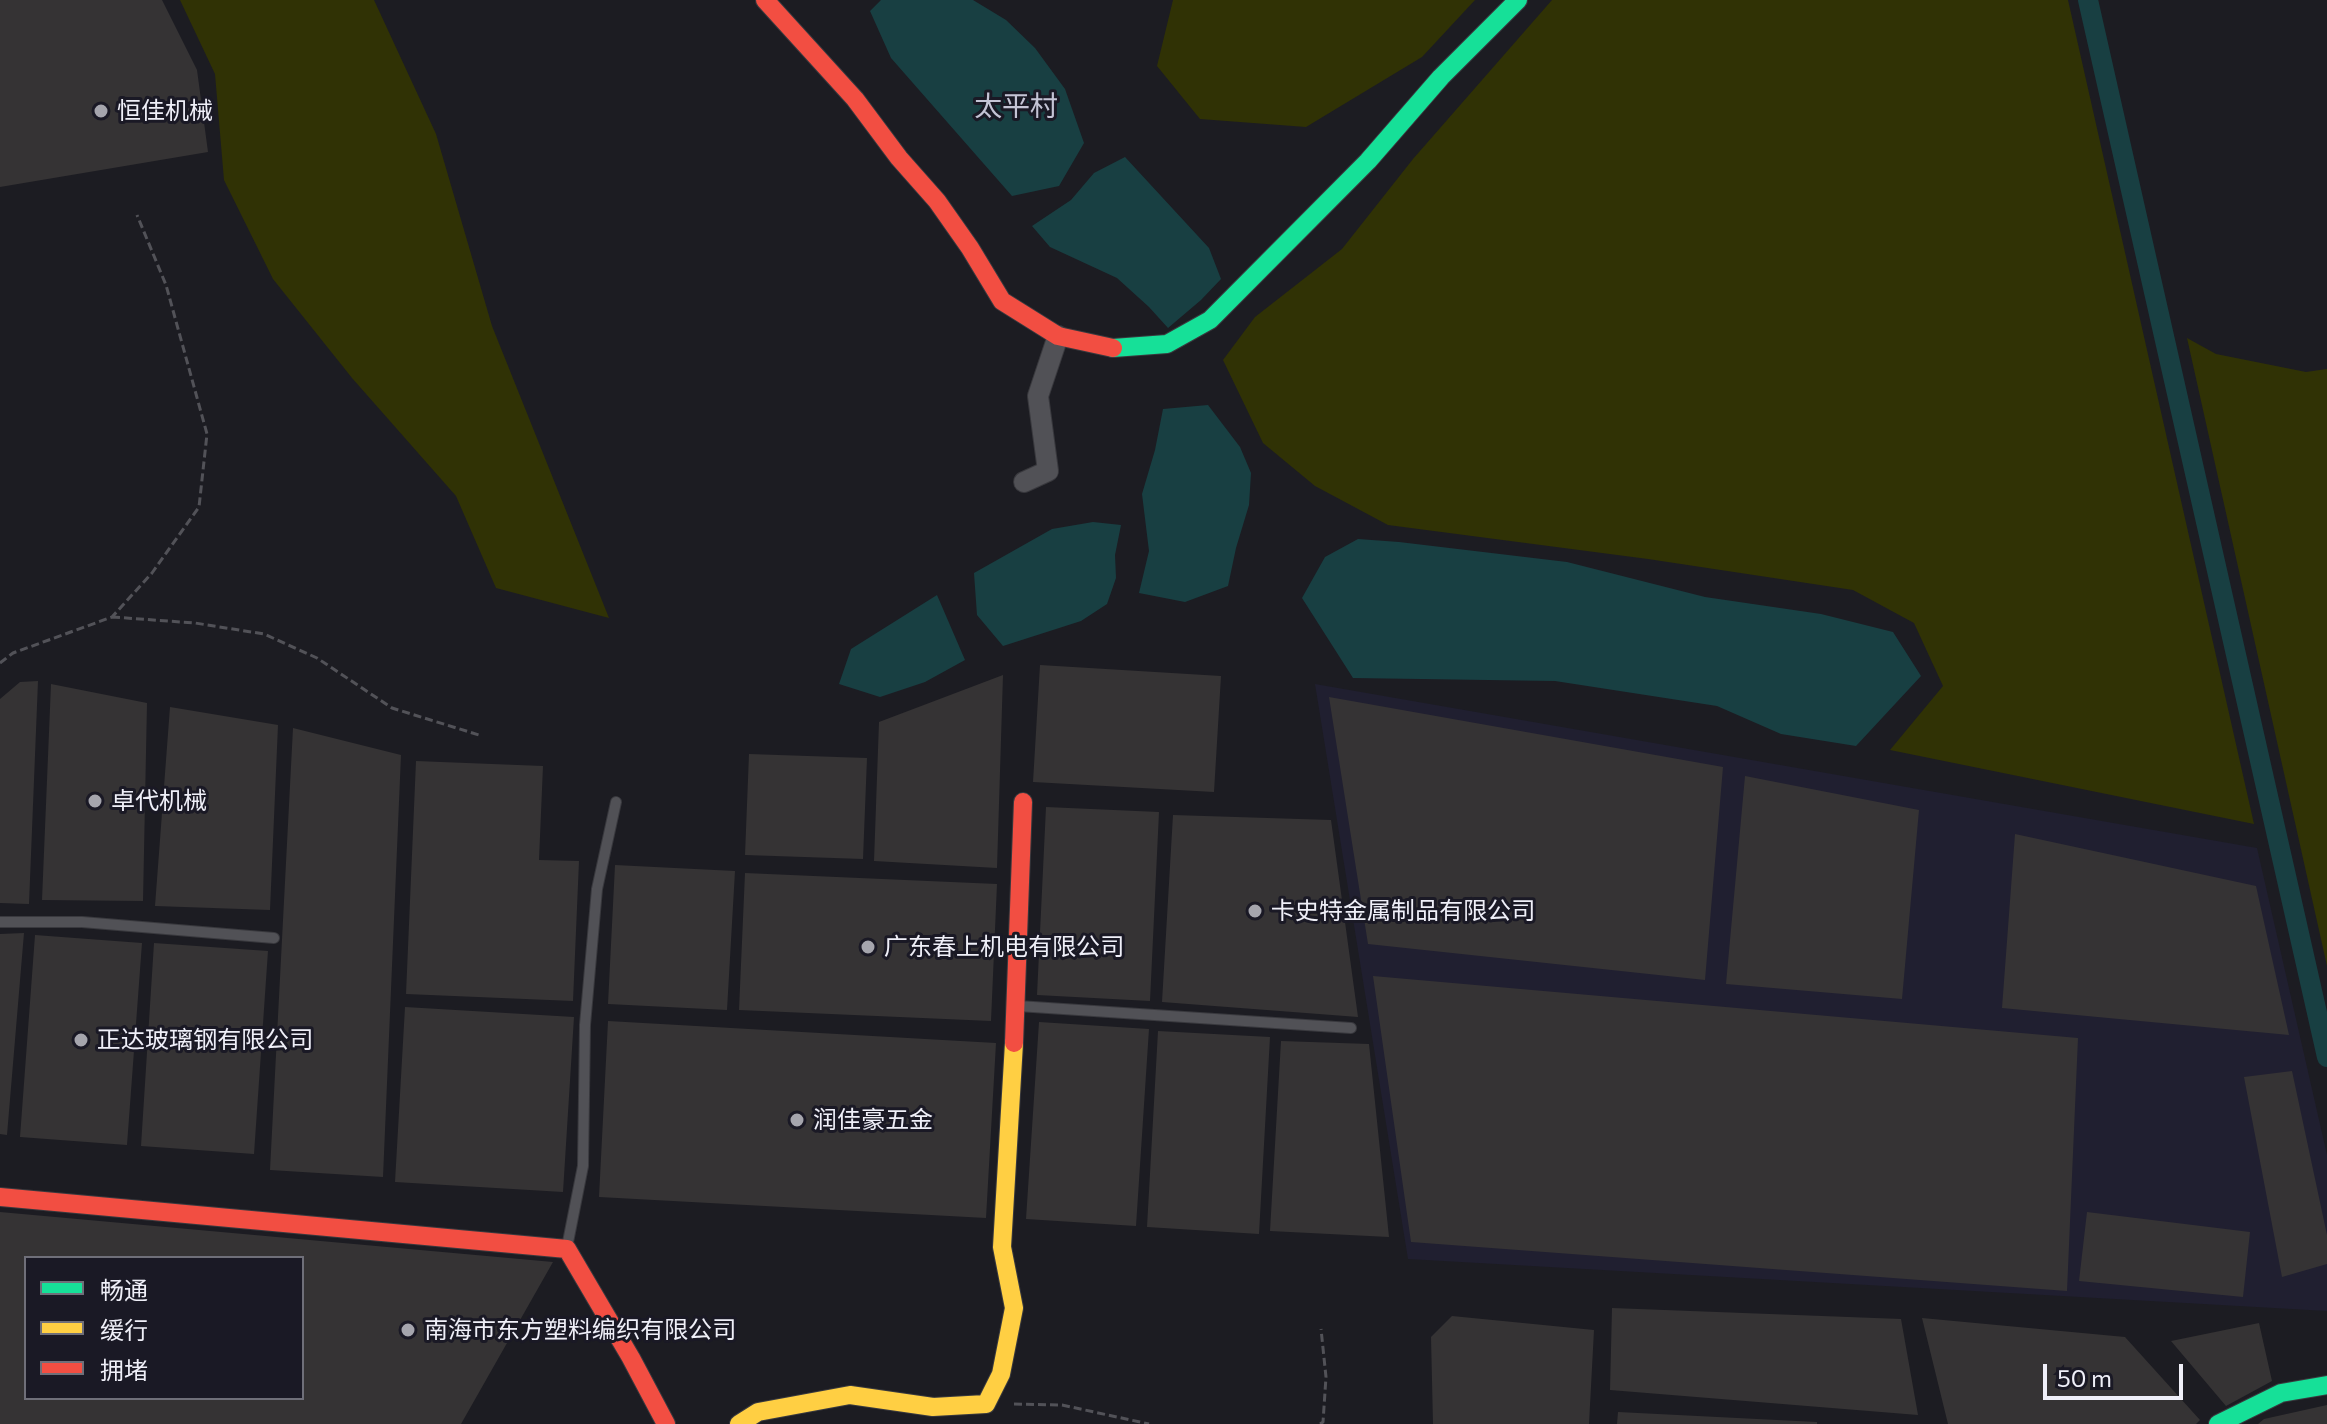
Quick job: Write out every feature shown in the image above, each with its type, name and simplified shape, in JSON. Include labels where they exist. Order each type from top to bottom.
[{"type":"street","points":[[765,0],[855,99],[899,158],[937,201],[1002,301],[1058,336],[1109,348],[1167,344],[1210,320],[1368,161],[1441,77],[1518,0]]},
{"type":"street","points":[[1024,482],[1048,471],[1038,396],[1058,336]]},
{"type":"street","points":[[739,1424],[758,1412],[850,1395],[933,1407],[986,1404],[1001,1374],[1014,1308],[1002,1247],[1016,1006],[1023,802]]},
{"type":"street","points":[[0,1197],[567,1249],[666,1424]]},
{"type":"street","points":[[2218,1424],[2281,1393],[2327,1385]]},
{"type":"lane","points":[[567,1249],[583,1166],[585,1025],[597,889],[616,802]]},
{"type":"lane","points":[[0,922],[82,922],[274,938]]},
{"type":"lane","points":[[1016,1006],[1351,1028]]},
{"type":"path","points":[[112,617],[152,573],[199,507],[207,434],[166,285],[137,215]]},
{"type":"path","points":[[0,663],[13,653],[112,617],[195,623],[264,634],[317,658],[392,708],[479,735]]},
{"type":"path","points":[[1320,1424],[1323,1422],[1326,1377],[1321,1329]]},
{"type":"path","points":[[986,1404],[1062,1405],[1149,1424]]},
{"type":"shaded area","points":[[180,0],[374,0],[436,134],[492,326],[609,618],[496,588],[456,496],[352,378],[273,279],[224,180],[215,74]]},
{"type":"shaded area","points":[[1173,0],[1475,0],[1422,57],[1306,127],[1200,119],[1157,66]]},
{"type":"shaded area","points":[[1552,0],[2068,0],[2254,824],[1890,750],[1943,686],[1914,623],[1853,590],[1388,525],[1315,486],[1263,443],[1223,360],[1255,317],[1342,249],[1413,159]]},
{"type":"shaded area","points":[[2187,338],[2216,354],[2306,372],[2327,369],[2327,966]]},
{"type":"shaded area","points":[[1315,684],[2257,848],[2327,1155],[2327,1311],[1408,1259]]},
{"type":"water","points":[[881,0],[973,0],[1006,20],[1035,48],[1065,89],[1084,143],[1059,186],[1012,196],[891,58],[870,11]]},
{"type":"water","points":[[1125,157],[1209,248],[1221,279],[1168,328],[1117,278],[1050,247],[1032,226],[1071,200],[1094,173]]},
{"type":"water","points":[[1208,405],[1240,447],[1251,473],[1249,505],[1228,586],[1185,602],[1139,593],[1149,551],[1142,494],[1163,409]]},
{"type":"water","points":[[1093,522],[1121,525],[1115,555],[1116,578],[1107,604],[1081,621],[1003,646],[977,615],[974,573],[1052,529]]},
{"type":"water","points":[[1358,539],[1567,562],[1705,597],[1821,614],[1893,632],[1921,676],[1856,746],[1781,734],[1717,706],[1555,681],[1353,678],[1302,598],[1325,557]]},
{"type":"water","points":[[937,595],[965,660],[925,682],[880,697],[839,684],[851,649]]},
{"type":"building","name":"恒佳机械","points":[[0,0],[162,0],[197,70],[208,152],[0,187]]},
{"type":"building","points":[[1040,665],[1221,676],[1214,792],[1033,782]]},
{"type":"building","points":[[1003,675],[997,868],[874,861],[879,722]]},
{"type":"building","points":[[38,681],[29,904],[0,903],[0,699],[20,682]]},
{"type":"building","name":"卓代机械","points":[[51,684],[147,703],[143,901],[42,900]]},
{"type":"building","points":[[1329,697],[1723,767],[1705,980],[1368,944]]},
{"type":"building","points":[[170,707],[278,725],[270,910],[155,906]]},
{"type":"building","points":[[293,728],[401,755],[383,1177],[270,1170]]},
{"type":"building","points":[[749,754],[867,758],[863,859],[745,855]]},
{"type":"building","points":[[416,761],[543,766],[539,860],[579,861],[573,1001],[406,994]]},
{"type":"building","points":[[1745,776],[1919,810],[1902,999],[1726,984]]},
{"type":"building","points":[[1046,807],[1159,812],[1150,1001],[1037,995]]},
{"type":"building","name":"卡史特金属制品有限公司","points":[[1173,815],[1331,820],[1358,1017],[1162,1002]]},
{"type":"building","points":[[2015,834],[2256,886],[2289,1035],[2002,1008]]},
{"type":"building","points":[[615,865],[735,871],[727,1010],[608,1004]]},
{"type":"building","name":"广东春上机电有限公司","points":[[745,873],[997,884],[991,1021],[739,1010]]},
{"type":"building","points":[[24,933],[7,1135],[0,1134],[0,934]]},
{"type":"building","name":"正达玻璃钢有限公司","points":[[35,935],[142,943],[127,1145],[20,1137]]},
{"type":"building","points":[[154,943],[268,951],[254,1154],[141,1146]]},
{"type":"building","points":[[1373,976],[2078,1038],[2067,1291],[1411,1242]]},
{"type":"building","points":[[405,1007],[574,1017],[563,1192],[395,1182]]},
{"type":"building","name":"润佳豪五金","points":[[608,1021],[996,1043],[986,1218],[599,1197]]},
{"type":"building","points":[[1039,1022],[1149,1029],[1136,1226],[1026,1219]]},
{"type":"building","points":[[1158,1031],[1270,1037],[1259,1234],[1147,1227]]},
{"type":"building","points":[[1281,1041],[1369,1044],[1389,1237],[1270,1231]]},
{"type":"building","points":[[2292,1071],[2327,1235],[2327,1264],[2282,1277],[2244,1077]]},
{"type":"building","name":"南海市东方塑料编织有限公司","points":[[0,1212],[553,1262],[461,1424],[0,1424]]},
{"type":"building","points":[[2087,1212],[2250,1232],[2243,1297],[2079,1281]]},
{"type":"building","points":[[1612,1308],[1901,1319],[1918,1415],[1610,1390]]},
{"type":"building","points":[[1452,1316],[1594,1330],[1589,1424],[1433,1424],[1431,1337]]},
{"type":"building","points":[[1922,1318],[2125,1337],[2200,1420],[2196,1424],[1948,1424]]},
{"type":"building","points":[[2259,1323],[2272,1381],[2226,1406],[2171,1341]]},
{"type":"building","points":[[2327,1405],[2327,1424],[2258,1424],[2264,1419]]},
{"type":"building","points":[[1618,1412],[1817,1422],[1817,1424],[1617,1424]]},
{"type":"waterway","points":[[2088,0],[2327,1057]]},
{"type":"traffic: fast","points":[[1113,348],[1167,344],[1210,320],[1368,161],[1441,77],[1518,0]]},
{"type":"traffic: fast","points":[[2218,1424],[2281,1393],[2327,1385]]},
{"type":"traffic: slow","points":[[739,1424],[758,1412],[850,1395],[933,1407],[986,1404],[1001,1374],[1014,1308],[1002,1247],[1014,1043]]},
{"type":"traffic: jam","points":[[765,0],[855,99],[899,158],[937,201],[1002,301],[1058,336],[1113,348]]},
{"type":"traffic: jam","points":[[1014,1043],[1023,802]]},
{"type":"traffic: jam","points":[[0,1197],[567,1249],[666,1424]]},
{"type":"place","name":"恒佳机械","points":[[101,111]]},
{"type":"place","name":"卓代机械","points":[[95,801]]},
{"type":"place","name":"卡史特金属制品有限公司","points":[[1255,911]]},
{"type":"place","name":"广东春上机电有限公司","points":[[868,947]]},
{"type":"place","name":"正达玻璃钢有限公司","points":[[81,1040]]},
{"type":"place","name":"润佳豪五金","points":[[797,1120]]},
{"type":"place","name":"南海市东方塑料编织有限公司","points":[[408,1330]]},
{"type":"district","name":"太平村","points":[[1016,107]]}]
